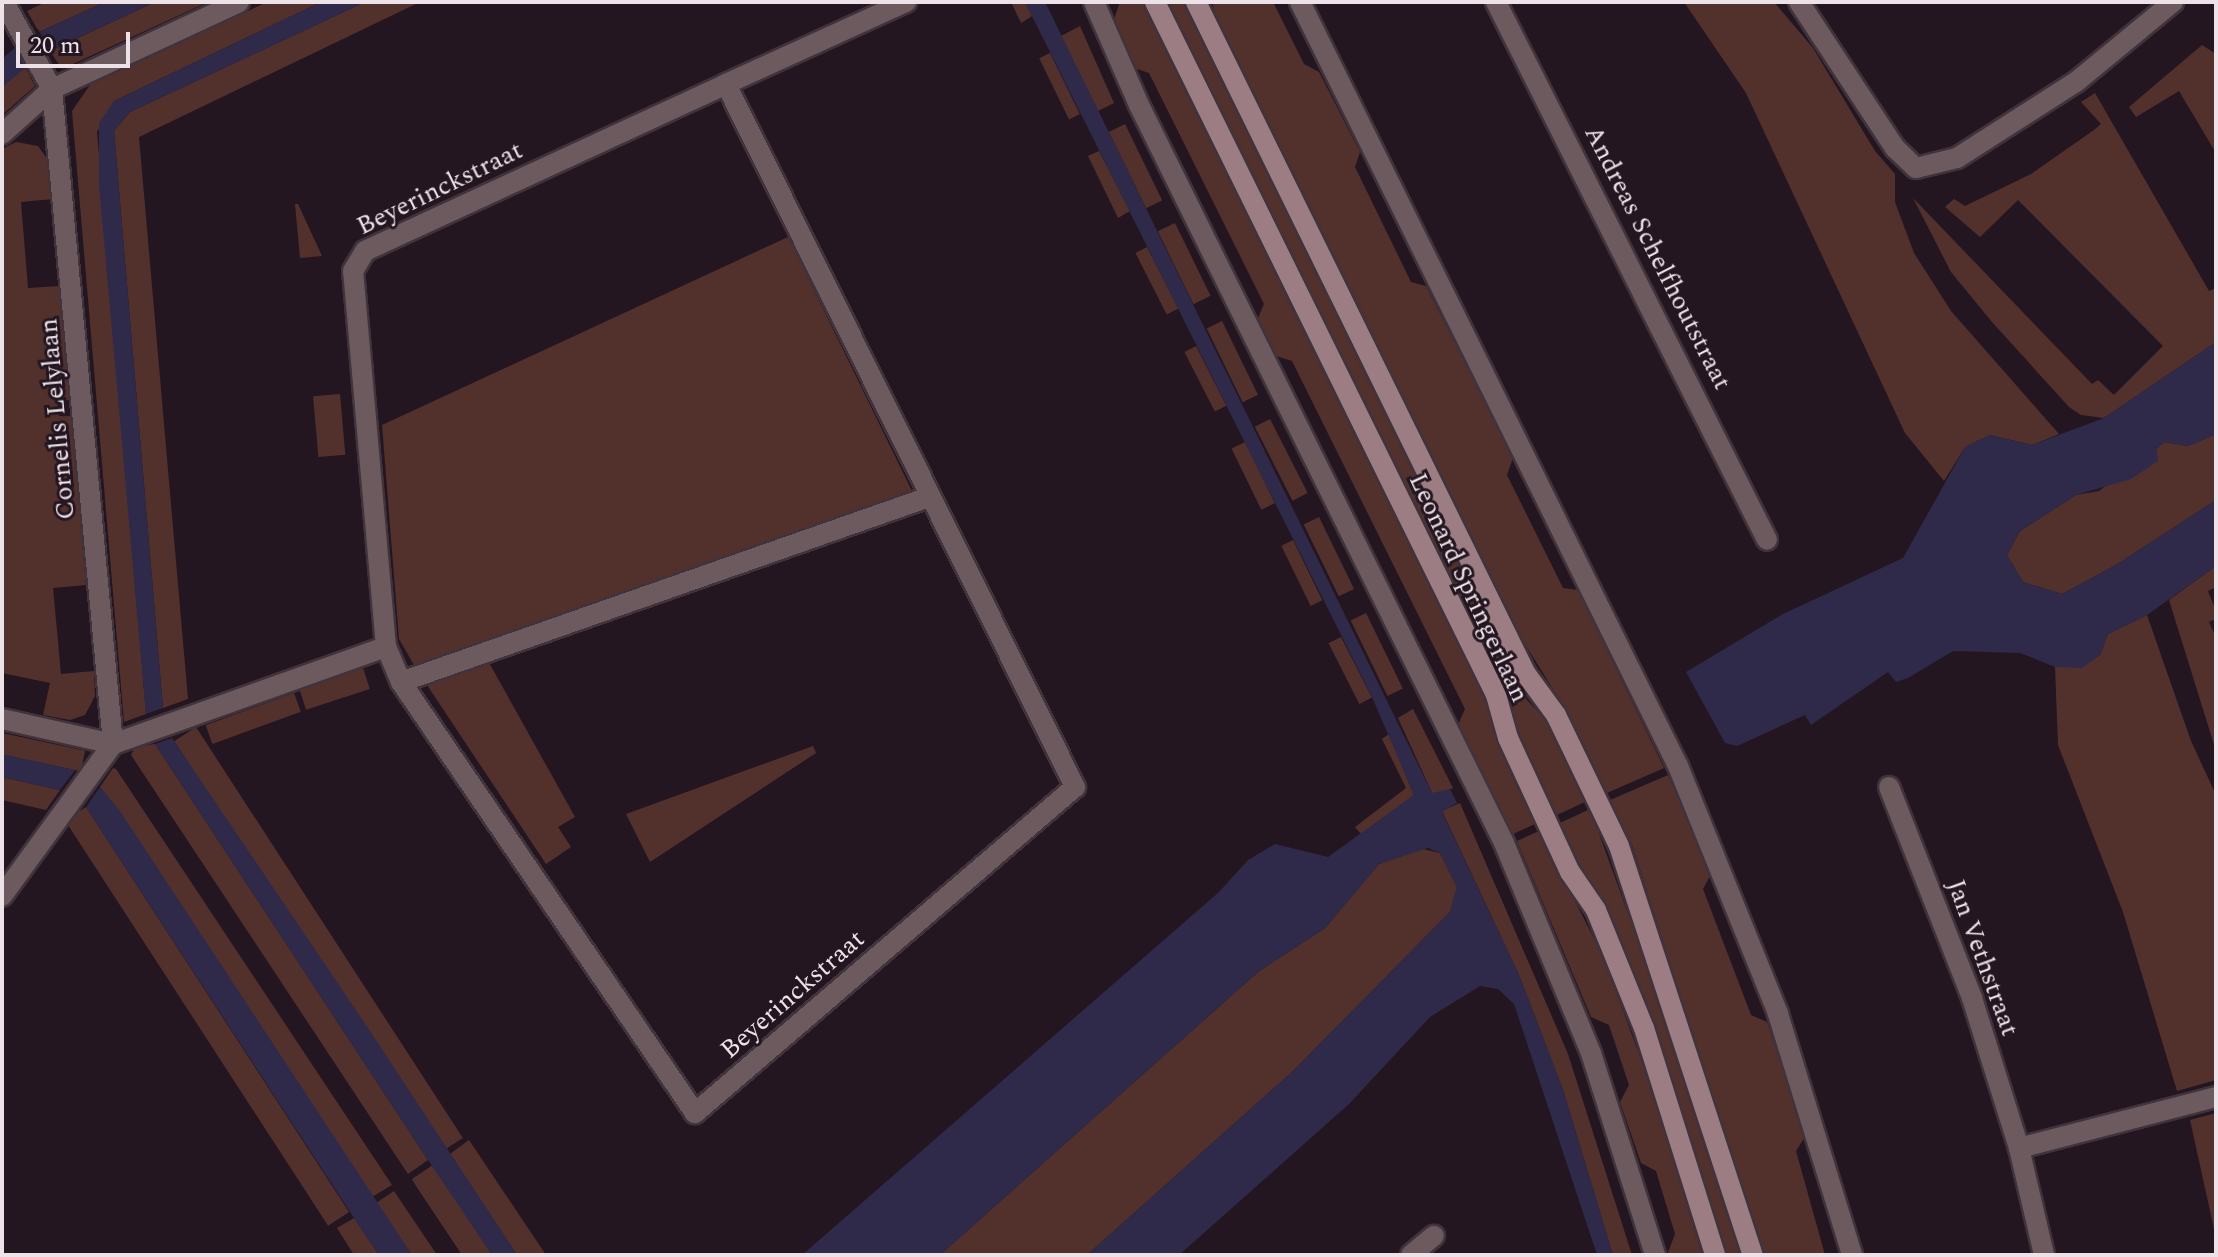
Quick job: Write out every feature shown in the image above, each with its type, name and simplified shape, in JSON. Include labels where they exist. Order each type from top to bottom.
[{"type":"street","points":[[4,2],[48,81]]},
{"type":"street","points":[[2,134],[48,81],[239,2]]},
{"type":"street","name":"Beyerinckstraat","points":[[726,84],[1075,787],[695,1113],[401,682],[386,647],[355,262],[365,251],[726,84],[906,2]]},
{"type":"street","points":[[1094,2],[1139,105],[1504,843],[1591,1053],[1655,1255]]},
{"type":"street","name":"Leonard Springerlaan","points":[[1155,2],[1496,695],[1505,733],[1570,872],[1601,921],[1644,1028],[1715,1255]]},
{"type":"street","name":"Leonard Springerlaan","points":[[1196,2],[1526,674],[1556,715],[1619,846],[1753,1255]]},
{"type":"street","points":[[1300,2],[1678,766],[1778,1014],[1852,1255]]},
{"type":"street","name":"Andreas Schelfhoutstraat","points":[[1496,2],[1767,540]]},
{"type":"street","points":[[1799,2],[1895,148],[1916,168],[1957,158],[2076,82],[2173,2]]},
{"type":"street","name":"Cornelis Lelylaan","points":[[48,81],[113,744]]},
{"type":"street","points":[[401,682],[929,497]]},
{"type":"street","points":[[2,896],[113,744],[184,716],[386,647]]},
{"type":"street","points":[[2,719],[113,744]]},
{"type":"street","name":"Jan Vethstraat","points":[[1889,787],[1972,998],[2019,1148],[2044,1255]]},
{"type":"street","points":[[2019,1148],[2216,1097]]},
{"type":"street","points":[[1411,1255],[1434,1236]]},
{"type":"shaded area","points":[[46,2],[105,2],[39,32],[27,11]]},
{"type":"shaded area","points":[[105,2],[155,2],[43,54],[2,87],[2,59],[26,38]]},
{"type":"shaded area","points":[[155,2],[208,2],[62,69],[50,51]]},
{"type":"shaded area","points":[[267,2],[321,2],[114,101],[97,132],[146,714],[124,722],[72,111],[90,85]]},
{"type":"shaded area","points":[[321,2],[365,2],[130,112],[114,131],[163,708],[146,714],[99,184],[99,123],[114,101]]},
{"type":"shaded area","points":[[365,2],[420,2],[139,137],[188,699],[163,708],[114,131],[130,112]]},
{"type":"shaded area","points":[[1011,2],[1025,2],[1032,16],[1021,23]]},
{"type":"shaded area","points":[[1025,2],[1045,2],[1432,793],[1450,789],[1457,803],[1442,812],[1519,975],[1563,1090],[1613,1255],[1597,1255],[1514,1004],[1498,989],[1480,986],[1430,1017],[1349,1104],[1179,1255],[1087,1255],[1292,1072],[1450,912],[1457,887],[1440,853],[1428,848],[1379,864],[1325,928],[1258,972],[940,1255],[802,1255],[1219,892],[1248,860],[1275,844],[1328,857],[1414,795],[1372,697]]},
{"type":"shaded area","points":[[1120,2],[1143,2],[1484,695],[1498,745],[1537,823],[1513,834],[1458,725],[1465,709],[1292,361],[1276,356],[1258,318],[1264,304],[1149,73],[1134,68],[1123,45],[1113,22]]},
{"type":"shaded area","points":[[1167,2],[1183,2],[1527,700],[1546,720],[1587,801],[1557,815],[1517,734],[1511,702]]},
{"type":"shaded area","points":[[1212,2],[1273,2],[1304,64],[1319,72],[1360,152],[1355,167],[1411,282],[1426,286],[1513,458],[1507,475],[1563,588],[1578,590],[1664,768],[1607,793],[1569,715],[1515,628],[1218,25]]},
{"type":"shaded area","points":[[1684,2],[1774,2],[1813,48],[1875,151],[1895,174],[1895,202],[1914,253],[1951,311],[2059,434],[2032,445],[1990,435],[1965,447],[1944,481],[1905,433],[1746,93]]},
{"type":"shaded area","points":[[1080,26],[1114,103],[1098,111],[1061,36]]},
{"type":"shaded area","points":[[2202,45],[2216,54],[2216,153],[2179,91],[2136,117],[2129,107]]},
{"type":"shaded area","points":[[1050,53],[1080,114],[1069,119],[1039,58]]},
{"type":"shaded area","points":[[25,67],[35,86],[2,115],[2,87]]},
{"type":"shaded area","points":[[2095,93],[2209,291],[2216,288],[2216,342],[2104,418],[2081,415],[2069,407],[1992,322],[1951,272],[1913,198],[2092,384],[2098,380],[2114,395],[2163,346],[2018,200],[1980,237],[1945,207],[1954,199],[1965,206],[2031,174],[2094,130],[2101,124],[2081,102]]},
{"type":"shaded area","points":[[1125,124],[1162,200],[1146,208],[1109,132]]},
{"type":"shaded area","points":[[16,142],[38,146],[50,163],[53,199],[21,202],[28,288],[60,286],[70,400],[57,401],[59,416],[71,416],[86,585],[53,588],[61,674],[94,671],[95,696],[85,715],[70,720],[43,715],[50,683],[2,673],[2,149]]},
{"type":"shaded area","points":[[1099,151],[1130,211],[1118,218],[1088,156]]},
{"type":"shaded area","points":[[295,204],[298,204],[322,256],[300,258]]},
{"type":"shaded area","points":[[1175,223],[1211,296],[1193,304],[1158,231]]},
{"type":"shaded area","points":[[788,237],[913,493],[414,665],[399,639],[382,425]]},
{"type":"shaded area","points":[[1147,247],[1178,308],[1167,314],[1135,253]]},
{"type":"shaded area","points":[[1222,321],[1258,395],[1243,402],[1207,328]]},
{"type":"shaded area","points":[[2216,342],[2216,434],[2188,446],[2165,442],[2157,448],[2158,461],[2131,479],[2076,495],[2020,531],[2007,555],[2023,582],[2062,594],[2116,565],[2216,500],[2216,566],[2147,615],[2108,634],[2100,655],[2082,668],[2055,667],[2020,653],[1953,651],[1896,682],[1888,672],[1811,725],[1805,715],[1737,746],[1725,743],[1686,672],[1783,614],[1903,558],[1965,447],[1990,435],[2032,445],[2104,418]]},
{"type":"shaded area","points":[[1196,346],[1226,406],[1215,412],[1184,352]]},
{"type":"shaded area","points":[[340,394],[345,455],[318,457],[313,396]]},
{"type":"shaded area","points":[[1270,419],[1308,493],[1293,501],[1255,427]]},
{"type":"shaded area","points":[[2216,434],[2216,500],[2116,565],[2062,594],[2023,582],[2007,555],[2020,531],[2076,495],[2099,491],[2165,442],[2188,446]]},
{"type":"shaded area","points":[[1245,442],[1275,503],[1261,510],[1232,449]]},
{"type":"shaded area","points":[[1319,517],[1354,589],[1339,596],[1304,524]]},
{"type":"shaded area","points":[[1293,540],[1322,600],[1311,606],[1281,546]]},
{"type":"shaded area","points":[[2216,566],[2216,587],[2208,591],[2216,611],[2216,619],[2209,622],[2216,638],[2216,751],[2169,600]]},
{"type":"shaded area","points":[[1366,613],[1403,688],[1388,696],[1351,620]]},
{"type":"shaded area","points":[[2147,615],[2191,741],[2216,795],[2216,1080],[2177,1091],[2123,912],[2058,745],[2055,667],[2082,667],[2100,655],[2108,634]]},
{"type":"shaded area","points":[[1341,637],[1372,698],[1359,704],[1329,643]]},
{"type":"shaded area","points":[[487,659],[575,817],[558,827],[571,847],[546,864],[425,682]]},
{"type":"shaded area","points":[[363,668],[370,689],[306,710],[299,689]]},
{"type":"shaded area","points":[[294,693],[301,712],[213,744],[206,725]]},
{"type":"shaded area","points":[[1413,709],[1453,788],[1434,797],[1398,718]]},
{"type":"shaded area","points":[[196,727],[463,1138],[441,1152],[174,741]]},
{"type":"shaded area","points":[[2,733],[85,751],[81,771],[2,754]]},
{"type":"shaded area","points":[[1389,734],[1414,795],[1361,834],[1355,827],[1406,788],[1382,739]]},
{"type":"shaded area","points":[[172,738],[517,1255],[492,1255],[428,1160],[155,744]]},
{"type":"shaded area","points":[[155,744],[428,1160],[408,1174],[131,755],[135,747]]},
{"type":"shaded area","points":[[813,746],[816,753],[650,862],[626,814]]},
{"type":"shaded area","points":[[2,754],[75,770],[60,790],[2,777]]},
{"type":"shaded area","points":[[113,768],[392,1185],[372,1197],[100,787]]},
{"type":"shaded area","points":[[1668,775],[1711,874],[1703,889],[1751,1015],[1767,1022],[1806,1135],[1796,1151],[1825,1255],[1764,1255],[1632,845],[1610,800]]},
{"type":"shaded area","points":[[2,777],[60,790],[46,810],[2,800]]},
{"type":"shaded area","points":[[100,787],[120,811],[412,1255],[379,1255],[354,1218],[86,807]]},
{"type":"shaded area","points":[[1460,803],[1568,1054],[1632,1255],[1613,1255],[1563,1090],[1519,975],[1442,811]]},
{"type":"shaded area","points":[[86,807],[349,1212],[328,1226],[65,821]]},
{"type":"shaded area","points":[[1590,809],[1668,1023],[1741,1255],[1726,1255],[1676,1091],[1629,961],[1603,898],[1583,872],[1560,823]]},
{"type":"shaded area","points":[[1539,831],[1603,956],[1653,1092],[1702,1255],[1667,1255],[1675,1234],[1656,1171],[1641,1163],[1620,1102],[1629,1085],[1609,1025],[1591,1017],[1517,841]]},
{"type":"shaded area","points":[[1423,849],[1440,853],[1457,887],[1450,912],[1292,1072],[1087,1255],[940,1255],[1258,972],[1325,928],[1379,864]]},
{"type":"shaded area","points":[[2216,1113],[2216,1238],[2190,1120]]},
{"type":"shaded area","points":[[469,1140],[546,1255],[517,1255],[450,1154]]},
{"type":"shaded area","points":[[433,1165],[492,1255],[462,1255],[416,1186],[412,1179]]},
{"type":"shaded area","points":[[394,1191],[437,1255],[412,1255],[376,1203]]},
{"type":"shaded area","points":[[354,1218],[379,1255],[354,1255],[337,1228]]},
{"type":"pier","points":[[38,29],[52,54],[27,68],[13,43]]}]
